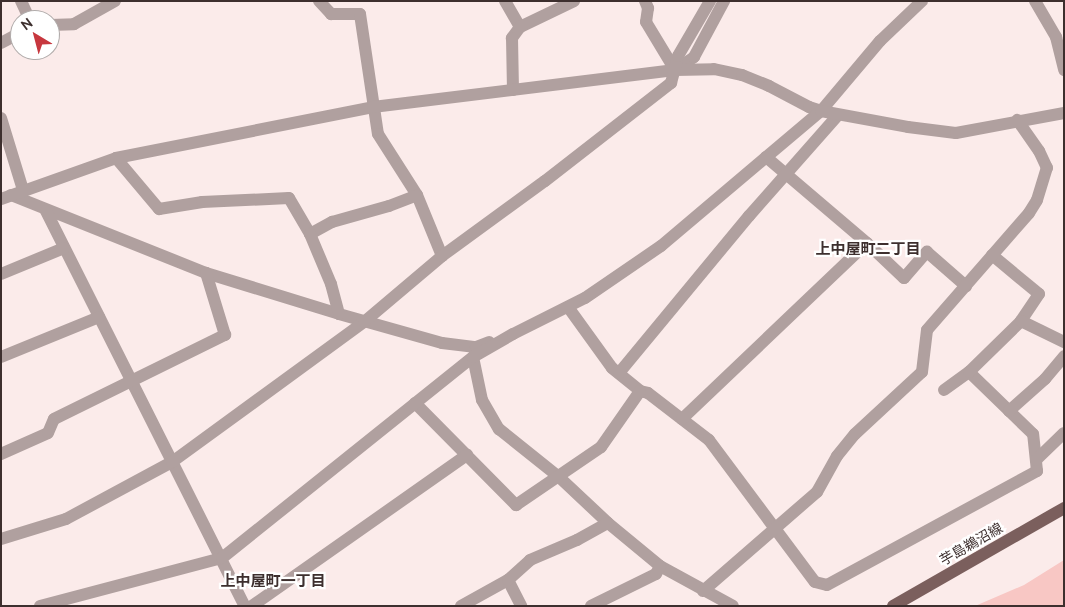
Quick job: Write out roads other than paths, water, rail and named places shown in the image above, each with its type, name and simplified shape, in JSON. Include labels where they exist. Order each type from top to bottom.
[{"type":"main road","name":"芋島鵜沼線","points":[[893,606],[1064,508]]},
{"type":"street","points":[[60,25],[74,24],[115,1]]},
{"type":"street","points":[[319,1],[331,14],[360,14],[378,134],[417,195],[442,256]]},
{"type":"street","points":[[506,1],[520,27]]},
{"type":"street","points":[[514,90],[512,38],[520,27],[574,1]]},
{"type":"street","points":[[645,1],[648,8],[646,22],[675,70]]},
{"type":"street","points":[[1,539],[66,519],[172,462],[364,322],[442,256],[545,181],[670,83],[678,56],[710,1]]},
{"type":"street","points":[[675,70],[694,57],[724,1]]},
{"type":"street","points":[[40,606],[222,558],[472,357],[568,307],[661,246],[821,111],[880,41],[922,1]]},
{"type":"street","points":[[1035,1],[1056,37],[1064,70]]},
{"type":"street","points":[[12,195],[116,158],[373,106],[675,70],[714,69],[742,75],[770,86],[809,107],[821,111],[956,133],[1017,120],[1064,113]]},
{"type":"street","points":[[619,373],[838,115]]},
{"type":"street","points":[[1,118],[12,195]]},
{"type":"street","points":[[703,592],[776,530],[817,492],[837,456],[855,434],[922,372],[928,330],[1029,213],[1037,200],[1047,168],[1039,151],[1017,120]]},
{"type":"street","points":[[766,157],[867,243],[904,278],[927,252],[966,286]]},
{"type":"street","points":[[116,158],[159,209],[202,202],[288,198],[310,234],[331,284],[339,314]]},
{"type":"street","points":[[12,195],[46,211],[206,273],[364,322],[442,343],[476,347],[513,334]]},
{"type":"street","points":[[310,234],[332,222],[389,206],[417,195]]},
{"type":"street","points":[[46,211],[245,606]]},
{"type":"street","points":[[682,419],[867,243]]},
{"type":"street","points":[[1,274],[64,248]]},
{"type":"street","points":[[944,390],[969,372],[1021,321],[1039,294],[992,255]]},
{"type":"street","points":[[1,454],[48,433],[54,419],[225,335],[206,273]]},
{"type":"street","points":[[568,307],[612,368],[640,391],[648,393],[709,440],[815,582],[826,585],[1037,471],[1033,434],[969,372]]},
{"type":"street","points":[[1,357],[99,317]]},
{"type":"street","points":[[1021,321],[1064,342]]},
{"type":"street","points":[[1009,411],[1045,379],[1064,356]]},
{"type":"street","points":[[472,357],[482,400],[499,429],[559,477],[608,523],[660,566],[703,592],[733,606]]},
{"type":"street","points":[[415,403],[516,505],[600,447],[640,391]]},
{"type":"street","points":[[1036,460],[1064,433]]},
{"type":"street","points":[[252,606],[467,455]]},
{"type":"street","points":[[461,606],[508,580],[530,560],[577,540],[608,523]]},
{"type":"street","points":[[591,606],[656,574],[660,566]]},
{"type":"street","points":[[508,580],[521,606]]},
{"type":"district","name":"上中屋町二丁目","points":[[868,249]]},
{"type":"district","name":"上中屋町一丁目","points":[[273,581]]}]
